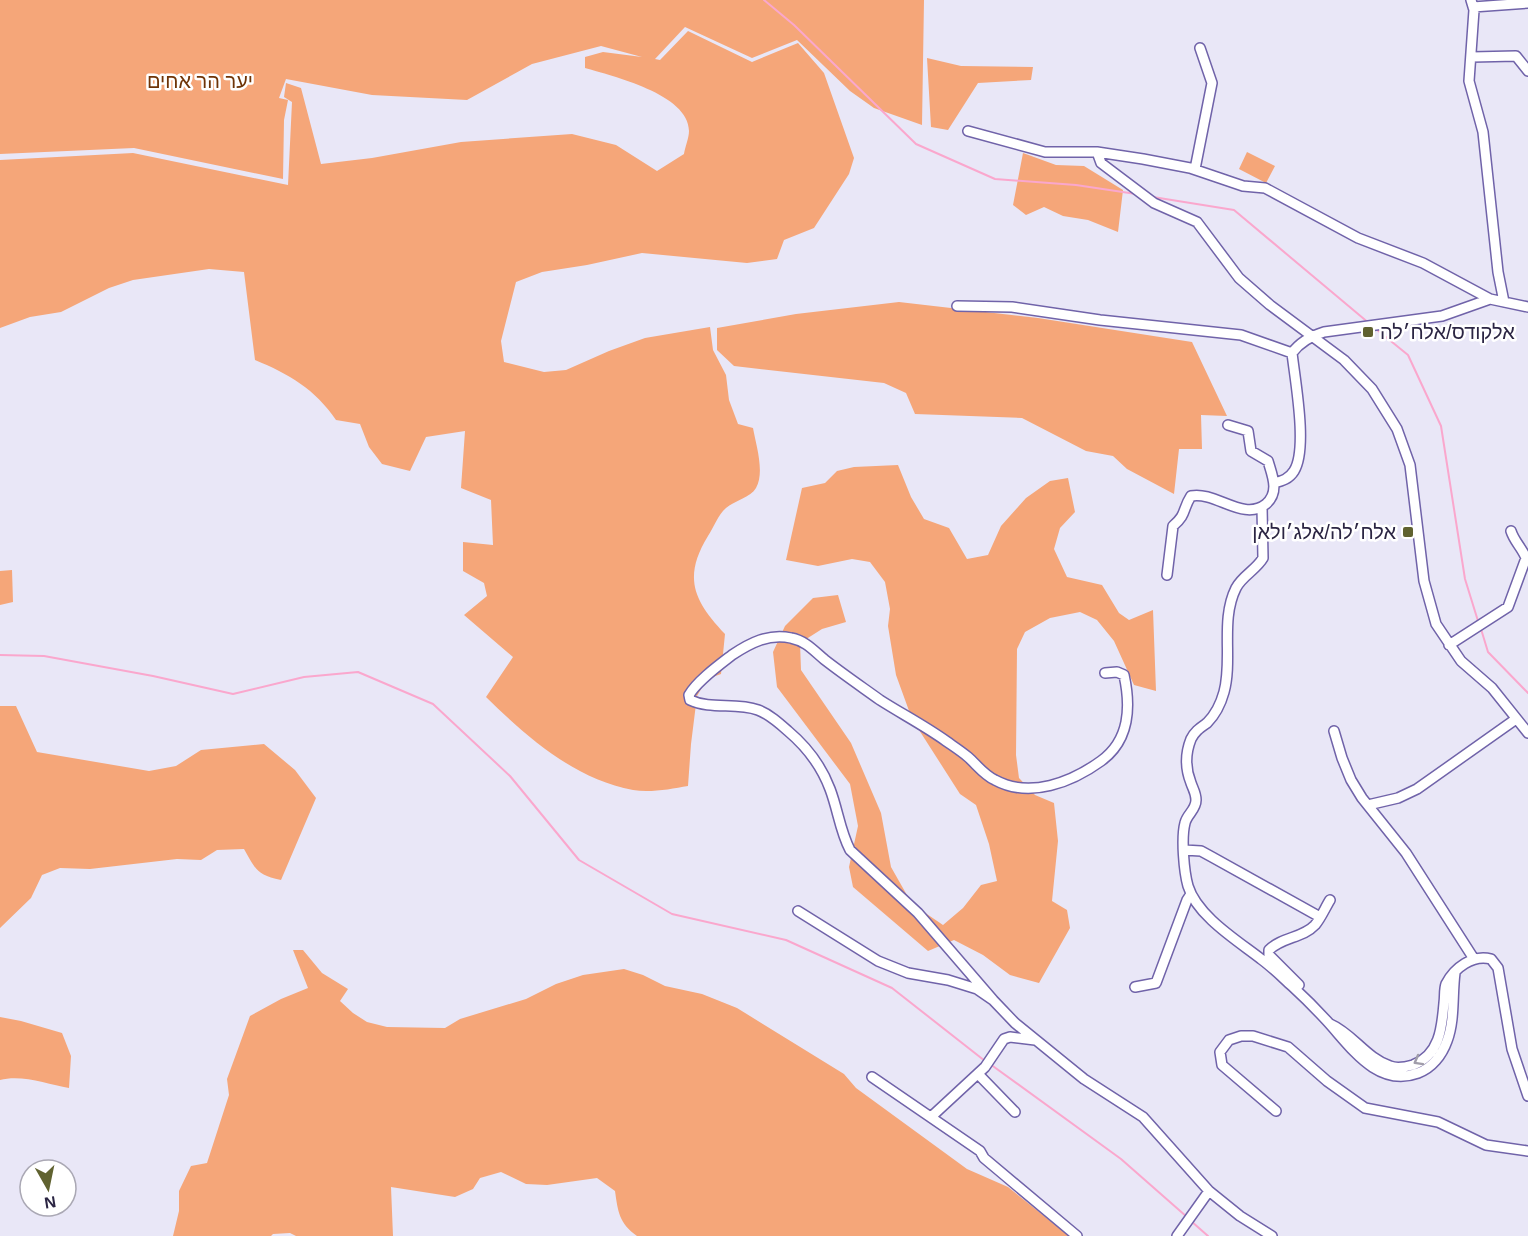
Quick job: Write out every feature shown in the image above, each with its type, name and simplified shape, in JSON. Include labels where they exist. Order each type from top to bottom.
[{"type":"street","points":[[1504,302],[1498,272],[1483,132],[1469,81],[1472,57],[1472,4],[1528,3]]},
{"type":"street","points":[[1195,169],[1212,83],[1200,48]]},
{"type":"street","points":[[1472,57],[1516,56],[1528,71]]},
{"type":"street","points":[[968,131],[1045,152],[1097,152],[1143,159],[1195,169],[1243,186],[1265,188],[1358,238],[1423,263],[1490,299],[1528,308]]},
{"type":"street","points":[[1097,152],[1101,163],[1154,203],[1197,222],[1239,278],[1270,305],[1344,360],[1372,389],[1397,429],[1410,465],[1424,581],[1437,624],[1461,661],[1492,687],[1528,733]]},
{"type":"street","points":[[1274,483],[1285,480],[1294,470],[1299,452],[1300,430],[1292,353],[1298,346],[1312,336],[1324,332],[1442,316],[1490,299]]},
{"type":"street","points":[[957,306],[1012,307],[1100,320],[1241,335],[1292,353]]},
{"type":"street","points":[[1167,574],[1173,526],[1183,517],[1185,506],[1191,496],[1196,495],[1220,501],[1246,510],[1257,510],[1274,494],[1274,483],[1268,460],[1251,451],[1248,431],[1228,425]]},
{"type":"street","points":[[1262,507],[1263,558],[1236,588],[1232,601],[1227,628],[1224,691],[1213,715],[1197,729],[1188,749],[1186,768],[1197,802],[1185,821],[1186,875],[1191,894],[1221,928],[1262,959],[1329,1023],[1342,1029],[1370,1055],[1391,1067],[1409,1066],[1420,1062],[1436,1045],[1442,1029],[1446,985],[1455,973],[1474,959],[1485,957],[1491,959],[1498,968],[1512,1049],[1528,1096]]},
{"type":"street","points":[[1449,645],[1508,607],[1526,558],[1511,531]]},
{"type":"street","points":[[1105,673],[1117,672],[1124,675],[1128,691],[1128,719],[1115,749],[1103,760],[1078,776],[1064,782],[1035,787],[1008,786],[994,780],[967,756],[880,699],[811,647],[790,638],[768,637],[750,645],[718,666],[689,695],[690,700],[699,704],[748,707],[760,711],[774,719],[806,746],[831,790],[844,839],[850,850],[918,913],[1015,1023],[1084,1079],[1143,1117],[1209,1191],[1240,1216],[1272,1236]]},
{"type":"street","points":[[1368,805],[1398,798],[1417,789],[1516,719]]},
{"type":"street","points":[[1334,731],[1351,780],[1406,853],[1474,959]]},
{"type":"street","points":[[1184,850],[1193,849],[1212,856],[1320,917]]},
{"type":"street","points":[[1135,987],[1156,983],[1191,894]]},
{"type":"street","points":[[1306,1001],[1298,984],[1269,955],[1269,950],[1280,942],[1315,926],[1330,900]]},
{"type":"street","points":[[798,910],[878,961],[908,973],[977,988],[993,1000]]},
{"type":"street","points":[[1276,1111],[1222,1065],[1220,1052],[1229,1040],[1241,1036],[1253,1036],[1288,1047],[1327,1081],[1365,1108],[1438,1122],[1486,1145],[1528,1150]]},
{"type":"street","points":[[931,1117],[985,1067],[1004,1040],[1010,1037],[1036,1040]]},
{"type":"street","points":[[978,1074],[1015,1112]]},
{"type":"street","points":[[872,1077],[980,1151],[984,1158],[1077,1236]]},
{"type":"street","points":[[1177,1236],[1209,1191]]},
{"type":"green space","name":"יער הר אחים","points":[[0,0],[924,0],[922,125],[874,108],[850,91],[797,40],[752,58],[685,27],[655,59],[660,60],[688,31],[752,62],[798,43],[824,73],[854,158],[849,174],[814,228],[784,240],[777,259],[747,263],[642,253],[542,272],[516,282],[501,341],[504,362],[544,372],[566,370],[645,338],[710,327],[713,350],[726,375],[729,400],[738,424],[753,428],[760,466],[759,482],[750,494],[723,511],[700,551],[696,564],[695,588],[699,599],[725,634],[721,674],[707,679],[697,696],[688,786],[640,791],[591,776],[571,766],[535,741],[486,697],[513,657],[464,615],[487,596],[484,583],[463,571],[463,542],[493,545],[491,500],[461,488],[465,431],[426,437],[410,471],[382,464],[369,447],[360,424],[336,420],[310,391],[279,371],[255,360],[244,272],[209,269],[133,280],[109,288],[61,312],[30,317],[0,328],[0,160],[133,153],[288,185],[292,102],[284,97],[286,83],[301,88],[321,164],[372,158],[461,142],[572,134],[616,145],[657,171],[684,154],[689,131],[686,118],[677,107],[647,89],[585,68],[585,57],[603,52],[642,57],[601,46],[532,64],[467,100],[372,95],[286,79],[279,98],[288,100],[284,120],[283,179],[134,148],[0,154]]},
{"type":"green space","points":[[927,58],[961,66],[1033,67],[1031,80],[978,83],[948,130],[931,127]]},
{"type":"green space","points":[[1247,152],[1275,166],[1266,183],[1239,169]]},
{"type":"green space","points":[[1023,153],[1056,165],[1084,166],[1123,190],[1118,232],[1088,220],[1063,216],[1044,207],[1026,215],[1013,205]]},
{"type":"green space","points":[[899,302],[1038,318],[1192,342],[1227,416],[1201,415],[1202,449],[1179,449],[1174,494],[1127,469],[1113,456],[1086,451],[1022,418],[915,414],[906,393],[884,383],[734,366],[717,350],[717,328],[796,314]]},
{"type":"green space","points":[[898,465],[911,497],[924,519],[949,528],[967,559],[988,555],[1001,526],[1026,498],[1050,481],[1068,478],[1075,512],[1060,528],[1054,549],[1067,577],[1102,585],[1119,613],[1129,620],[1153,610],[1156,691],[1134,685],[1114,641],[1097,620],[1080,612],[1050,618],[1025,632],[1017,649],[1016,755],[1019,778],[1035,795],[1054,803],[1058,841],[1052,901],[1067,910],[1070,928],[1039,983],[1010,975],[983,955],[954,940],[928,951],[853,887],[849,867],[858,826],[850,784],[777,687],[773,652],[785,626],[813,598],[838,595],[846,622],[822,629],[800,643],[801,670],[851,743],[881,813],[891,867],[912,904],[943,925],[963,908],[981,885],[997,881],[989,844],[976,805],[960,794],[912,719],[896,675],[888,626],[890,609],[885,582],[870,562],[852,559],[818,566],[786,560],[802,488],[825,483],[837,471],[854,467]]},
{"type":"green space","points":[[12,570],[13,602],[0,605],[0,571]]},
{"type":"green space","points":[[0,706],[16,706],[37,752],[149,771],[176,766],[201,750],[264,744],[295,770],[316,798],[281,880],[262,874],[251,862],[244,849],[217,850],[201,860],[177,859],[90,869],[60,868],[42,875],[31,898],[0,928]]},
{"type":"green space","points":[[293,950],[303,950],[322,973],[348,989],[340,1001],[353,1013],[367,1022],[387,1027],[445,1028],[460,1019],[526,999],[556,984],[583,975],[624,969],[665,986],[702,994],[737,1008],[844,1074],[856,1088],[967,1169],[1008,1187],[1069,1236],[637,1236],[626,1226],[620,1216],[615,1191],[597,1178],[547,1185],[526,1184],[501,1172],[480,1178],[473,1189],[455,1197],[391,1187],[393,1236],[296,1236],[290,1233],[271,1236],[173,1236],[179,1211],[179,1191],[191,1166],[207,1163],[229,1095],[227,1079],[250,1016],[281,999],[308,988]]},
{"type":"green space","points":[[0,1017],[62,1033],[71,1056],[69,1088],[26,1079],[0,1080]]},
{"type":"waterway","points":[[764,0],[794,25],[916,144],[995,179],[1076,185],[1136,194]]},
{"type":"waterway","points":[[1153,197],[1234,210],[1370,324]]},
{"type":"waterway","points":[[1376,329],[1408,355],[1441,426],[1465,579],[1478,621]]},
{"type":"waterway","points":[[1481,629],[1488,652],[1528,693]]},
{"type":"waterway","points":[[0,655],[44,656],[153,676],[233,694],[304,677],[358,672],[433,704],[510,776],[579,860],[672,914],[786,940],[892,988],[985,1061]]},
{"type":"waterway","points":[[990,1064],[1121,1159],[1187,1217]]},
{"type":"waterway","points":[[1191,1221],[1208,1236]]},
{"type":"place","name":"אלקודס/אלח׳לה","points":[[1368,332]]},
{"type":"place","name":"אלח׳לה/אלג׳ולאן","points":[[1408,532]]}]
